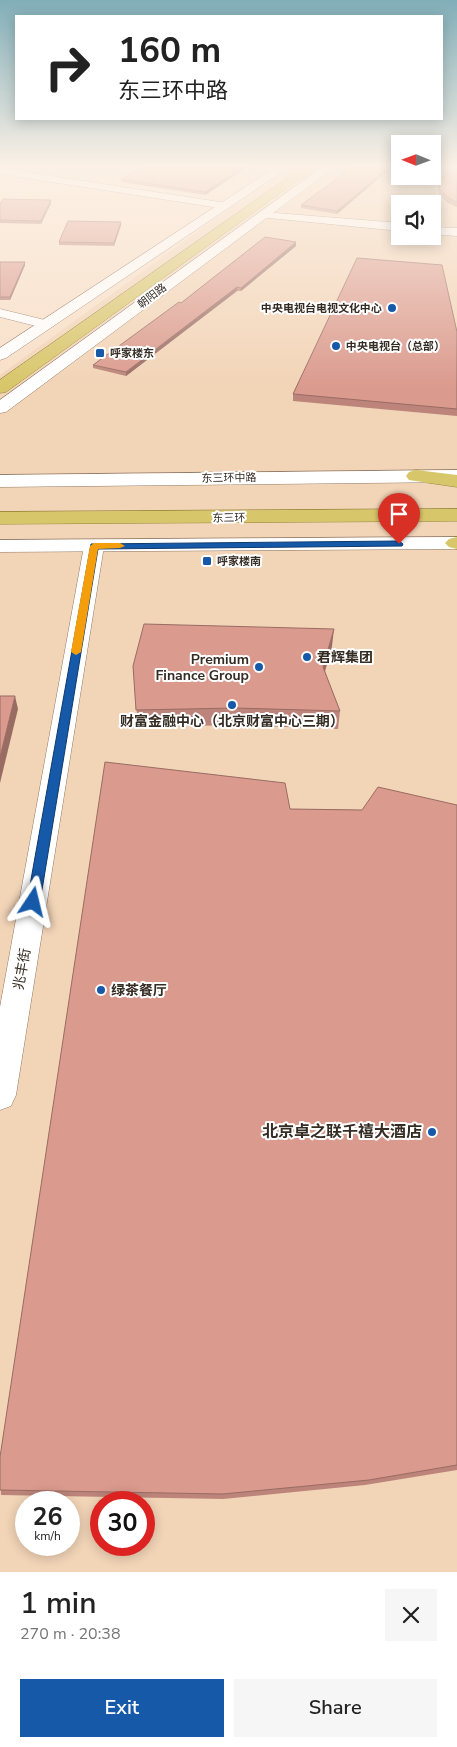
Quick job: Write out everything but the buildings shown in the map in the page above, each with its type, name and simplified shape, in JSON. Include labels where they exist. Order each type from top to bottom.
[{"type":"highway","name":"朝阳路","points":[[0,373],[193,240]]},
{"type":"highway","name":"朝阳路","points":[[0,388],[207,240]]},
{"type":"highway","points":[[416,476],[457,481]]},
{"type":"highway","name":"东三环","points":[[0,518],[106,510],[457,498]]},
{"type":"highway","name":"东三环","points":[[0,500],[106,510],[457,515]]},
{"type":"street","points":[[0,356],[175,240]]},
{"type":"street","name":"朝阳路","points":[[0,408],[228,240]]},
{"type":"street","points":[[0,313],[48,325]]},
{"type":"street","name":"东三环中路","points":[[0,480],[457,476]]},
{"type":"street","points":[[0,546],[457,543]]},
{"type":"street","name":"兆丰街","points":[[0,1095],[94,546]]},
{"type":"shaded area","points":[[186,240],[391,240],[391,245],[441,245],[441,240],[457,240],[457,1572],[0,1572],[0,375]]},
{"type":"slow traffic","points":[[76,652],[94,546],[120,546]]},
{"type":"place","name":"中央电视台电视文化中心","points":[[392,308]]},
{"type":"place","name":"中央电视台（总部）","points":[[336,346]]},
{"type":"place","name":"呼家楼东","points":[[100,353]]},
{"type":"place","name":"呼家楼南","points":[[207,561]]},
{"type":"place","name":"君辉集团","points":[[307,657]]},
{"type":"place","name":"Premium Finance Group","points":[[259,667]]},
{"type":"place","name":"财富金融中心（北京财富中心三期）","points":[[232,705]]},
{"type":"place","name":"绿茶餐厅","points":[[101,990]]},
{"type":"place","name":"北京卓之联千禧大酒店","points":[[432,1132]]},
{"type":"route","points":[[33,902],[94,546],[399,544]]}]
